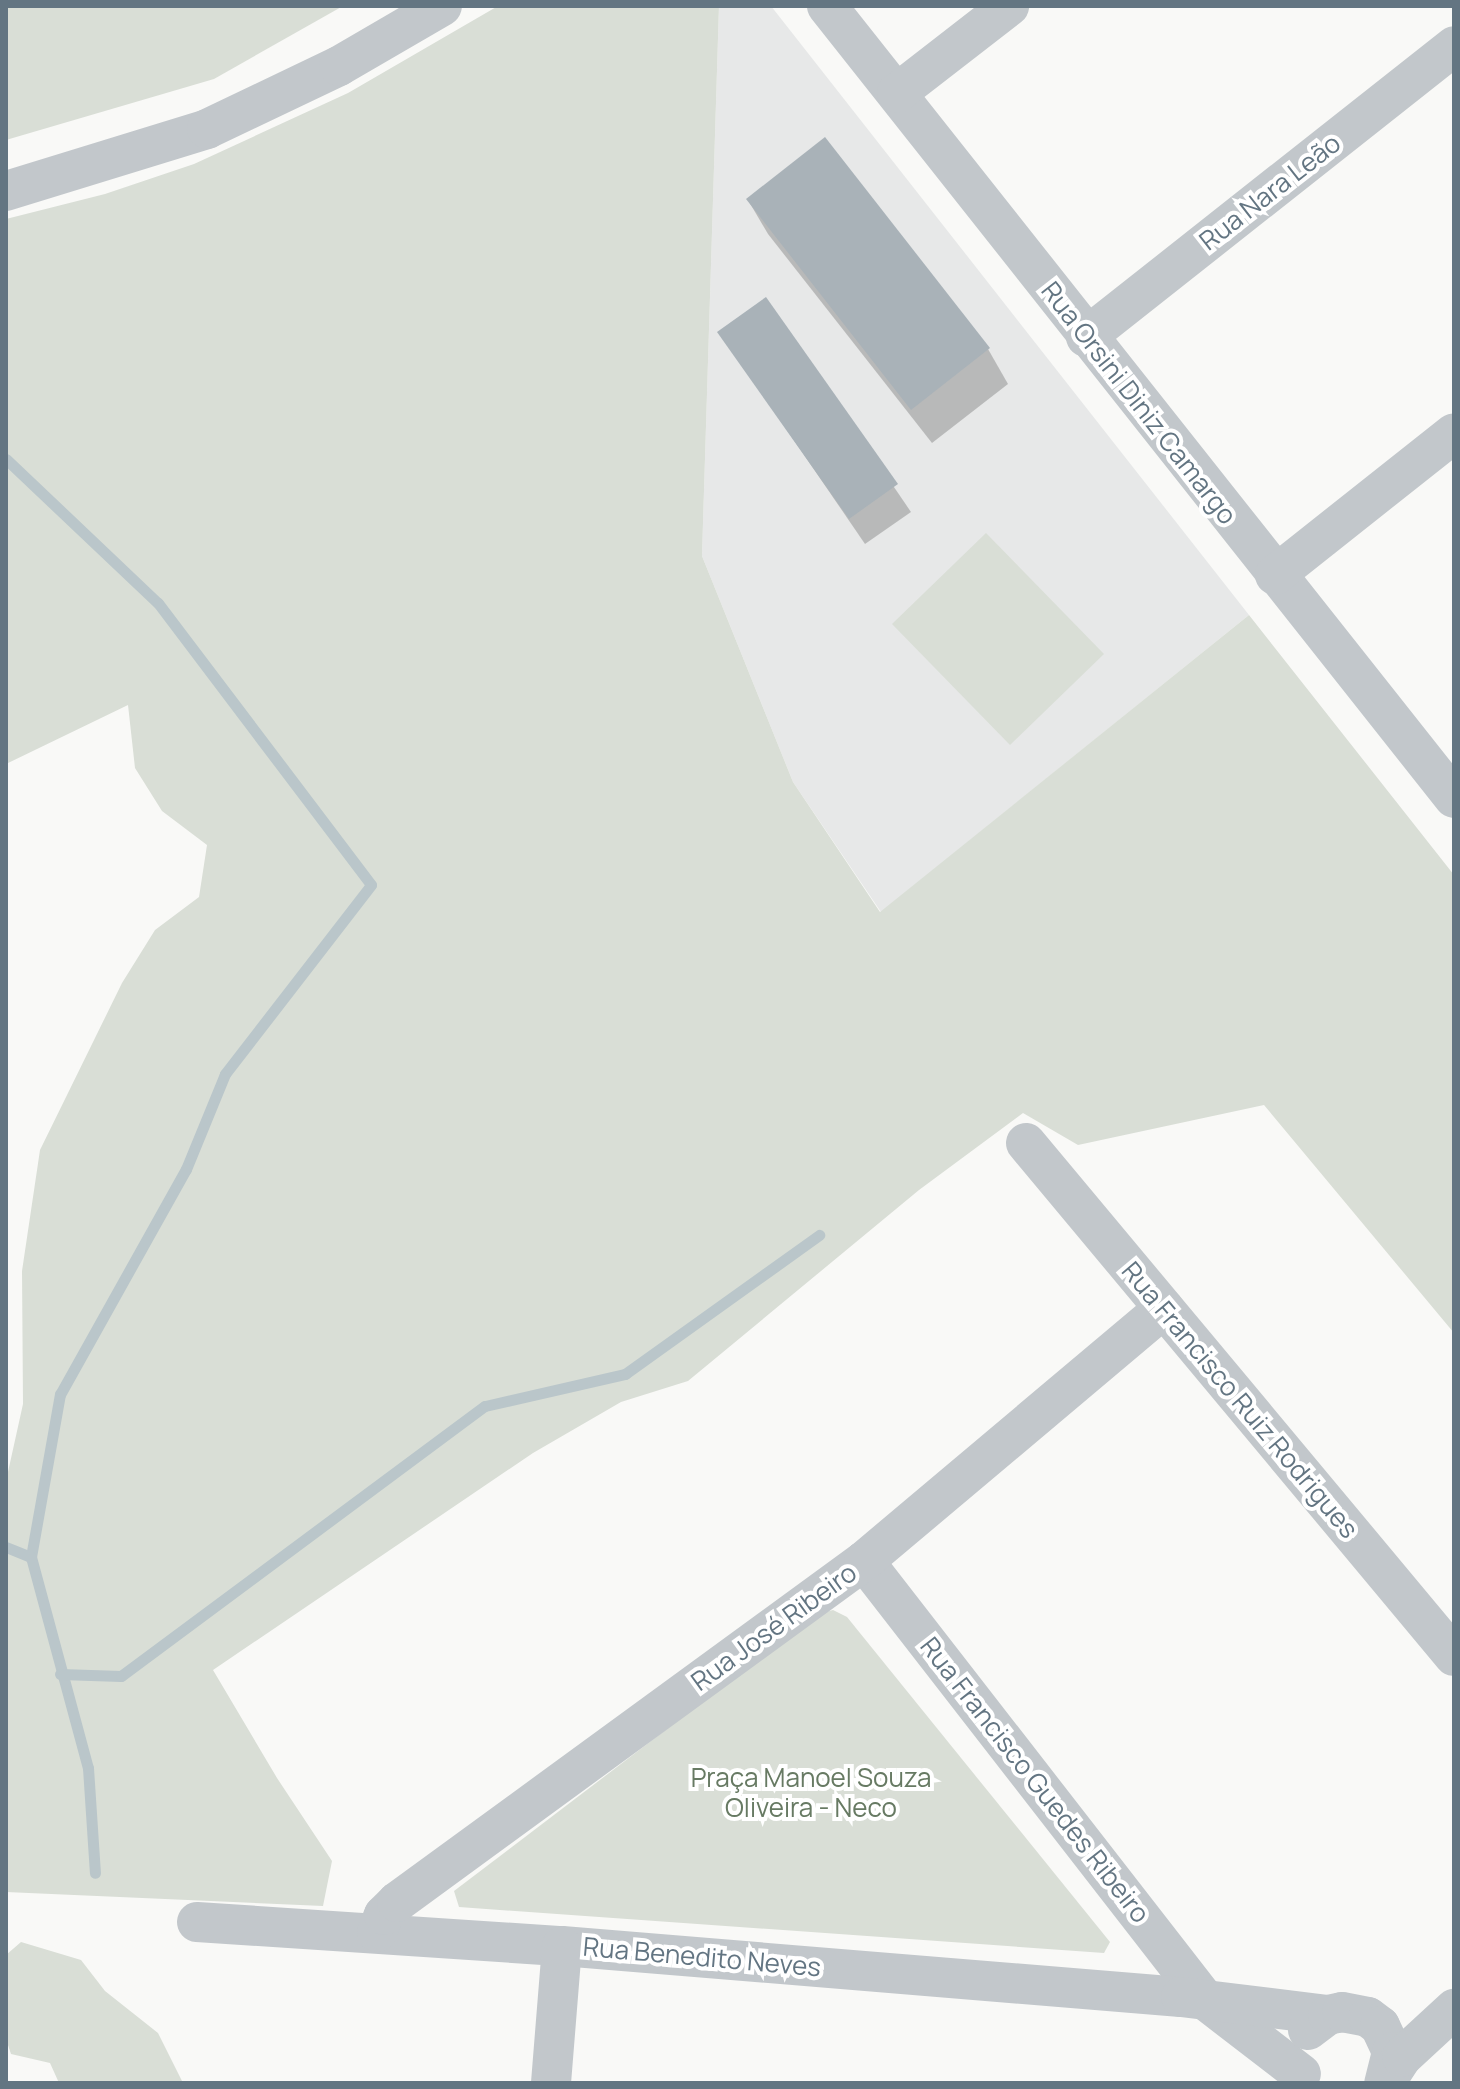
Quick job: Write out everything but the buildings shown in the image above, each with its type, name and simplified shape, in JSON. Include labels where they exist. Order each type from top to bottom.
[{"type":"street","points":[[6,191],[207,129],[339,66],[442,6]]},
{"type":"street","name":"Rua Orsini Diniz Camargo","points":[[827,6],[1454,798]]},
{"type":"street","points":[[897,93],[1009,6]]},
{"type":"street","name":"Rua Nara Leão","points":[[1086,337],[1454,46]]},
{"type":"street","points":[[1275,575],[1454,433]]},
{"type":"street","name":"Rua Francisco Ruiz Rodrigues","points":[[1026,1143],[1454,1656]]},
{"type":"street","name":"Rua José Ribeiro","points":[[377,1932],[384,1915],[397,1902],[864,1561],[1164,1308]]},
{"type":"street","name":"Rua Francisco Guedes Ribeiro","points":[[864,1561],[1205,2000]]},
{"type":"street","name":"Rua Benedito Neves","points":[[197,1922],[562,1946],[1205,2000],[1328,2015],[1355,2012],[1394,2022],[1454,1999]]},
{"type":"street","points":[[551,2083],[562,1946]]},
{"type":"street","points":[[1205,2000],[1304,2078]]},
{"type":"street","points":[[1386,2081],[1402,2057],[1454,2009]]},
{"type":"street","points":[[1304,2078],[1299,2059],[1307,2032],[1328,2015]]},
{"type":"street","points":[[1368,2017],[1380,2026],[1392,2052],[1386,2081]]},
{"type":"shaded area","points":[[719,6],[771,6],[1249,615],[881,912],[793,782],[702,556]]},
{"type":"green space","points":[[6,6],[343,6],[214,79],[6,140]]},
{"type":"green space","points":[[498,6],[719,6],[702,556],[793,782],[880,912],[1249,615],[1454,875],[1454,1333],[1264,1105],[1078,1145],[1023,1113],[919,1190],[688,1381],[621,1402],[533,1453],[213,1670],[277,1778],[332,1861],[323,1906],[6,1892],[6,1481],[23,1404],[22,1271],[40,1150],[122,983],[155,930],[199,897],[207,845],[162,811],[135,768],[128,705],[6,764],[6,219],[105,194],[194,164],[348,93]]},
{"type":"green space","points":[[986,533],[1104,654],[1010,745],[892,624]]},
{"type":"green space","name":"Praça Manoel Souza Oliveira - Neco","points":[[833,1610],[847,1617],[1110,1942],[1104,1953],[459,1907],[454,1891],[818,1614]]},
{"type":"green space","points":[[21,1942],[81,1960],[105,1991],[158,2033],[183,2083],[59,2083],[50,2063],[11,2054],[6,2039],[6,1955]]},
{"type":"waterway","points":[[6,459],[158,603],[371,885],[225,1074],[186,1169],[60,1394],[31,1557],[88,1768],[95,1873]]},
{"type":"waterway","points":[[60,1674],[121,1676],[485,1406],[625,1374],[819,1235]]},
{"type":"waterway","points":[[6,1547],[31,1557]]}]
